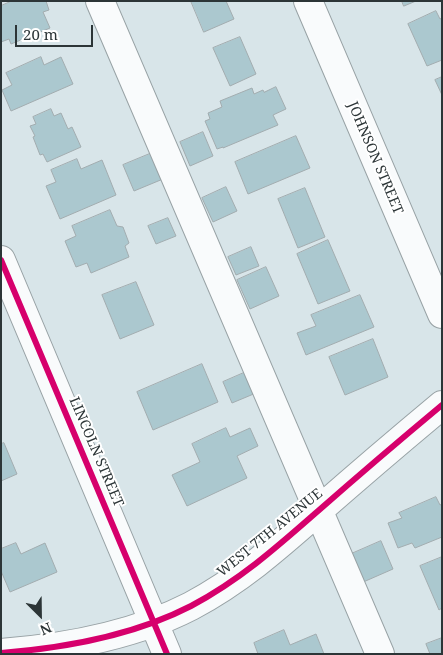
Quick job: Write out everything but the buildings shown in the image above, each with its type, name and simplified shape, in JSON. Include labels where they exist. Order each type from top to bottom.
[{"type":"street","points":[[100,1],[380,654]]},
{"type":"street","name":"JOHNSON STREET","points":[[308,1],[442,314]]},
{"type":"street","name":"LINCOLN STREET","points":[[1,260],[167,654]]},
{"type":"street","name":"WEST 7TH AVENUE","points":[[1,653],[34,651],[79,644],[124,632],[189,606],[231,583],[277,547],[442,405]]},
{"type":"cycle path","points":[[1,260],[167,654]]},
{"type":"cycle path","points":[[1,653],[50,648],[122,633],[169,616],[209,596],[258,562],[442,405]]}]
